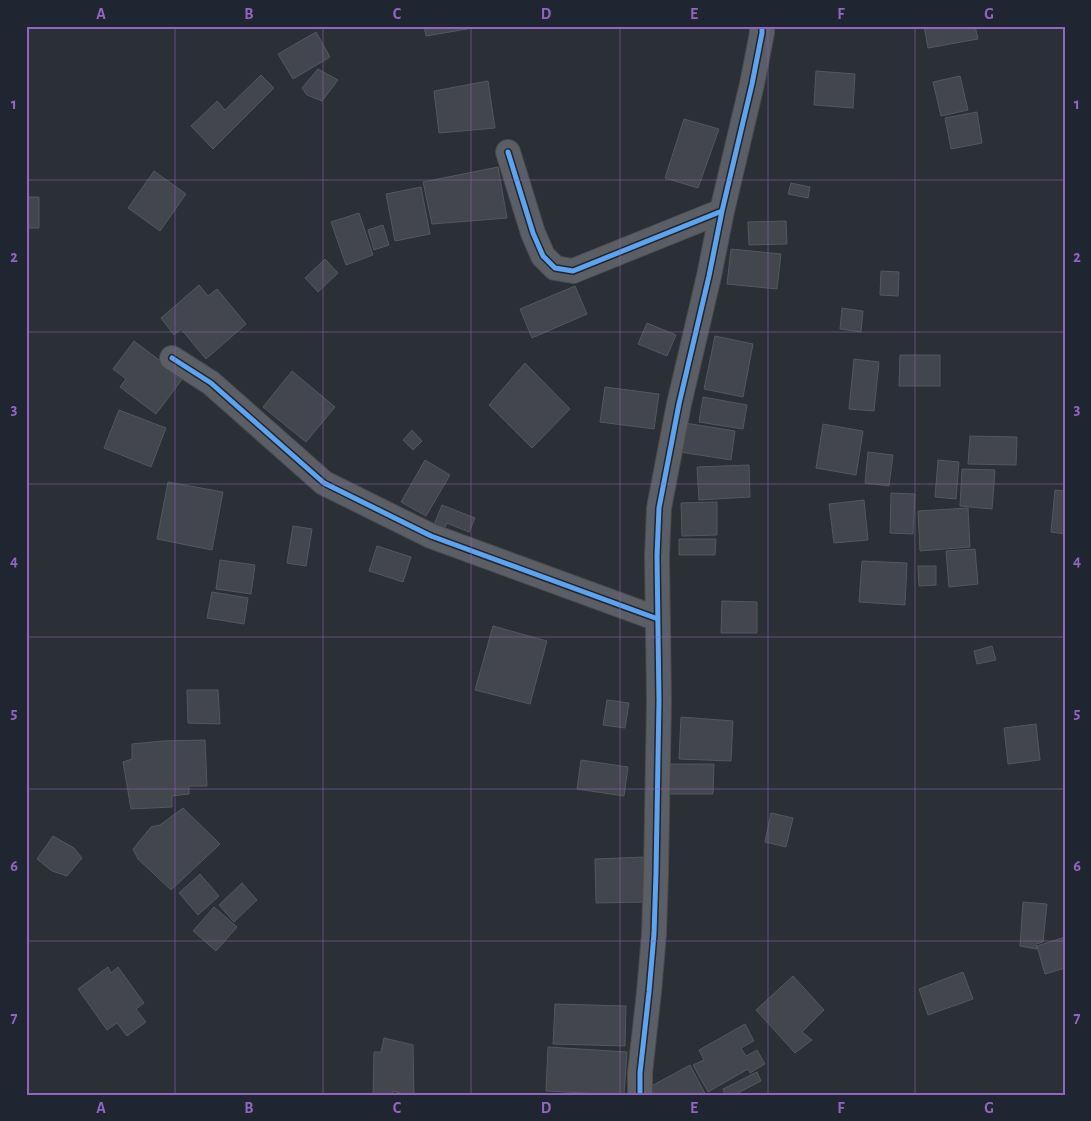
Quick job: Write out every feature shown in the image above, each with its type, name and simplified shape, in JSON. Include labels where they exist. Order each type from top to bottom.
[{"type":"street","points":[[640,1095],[640,1073],[654,934],[656,881],[659,701],[657,556],[659,508],[679,404],[710,276],[722,210],[752,84],[762,26]]},
{"type":"street","points":[[508,152],[533,233],[543,256],[555,268],[573,271],[722,210]]},
{"type":"street","points":[[172,358],[211,383],[324,483],[431,536],[658,619]]},
{"type":"building","points":[[424,26],[472,26],[473,28],[426,36]]},
{"type":"building","points":[[924,26],[975,26],[978,39],[928,48]]},
{"type":"building","points":[[316,32],[330,57],[293,79],[278,54]]},
{"type":"building","points":[[318,69],[338,80],[322,101],[307,95],[302,88]]},
{"type":"building","points":[[816,71],[855,74],[853,108],[814,105]]},
{"type":"building","points":[[261,75],[274,88],[213,149],[191,126],[217,101],[225,110]]},
{"type":"building","points":[[960,76],[968,110],[941,116],[933,82]]},
{"type":"building","points":[[488,81],[495,128],[439,133],[434,91]]},
{"type":"building","points":[[977,112],[982,143],[951,149],[945,118]]},
{"type":"building","points":[[684,119],[719,129],[698,188],[665,178]]},
{"type":"building","points":[[498,167],[507,218],[432,224],[423,182]]},
{"type":"building","points":[[154,171],[186,194],[160,231],[128,208]]},
{"type":"building","points":[[791,183],[810,187],[808,198],[788,194]]},
{"type":"building","points":[[421,187],[430,234],[395,241],[386,194]]},
{"type":"building","points":[[26,197],[39,197],[39,228],[28,228],[28,235],[26,235]]},
{"type":"building","points":[[359,213],[373,255],[346,265],[331,222]]},
{"type":"building","points":[[786,221],[787,244],[749,245],[748,222]]},
{"type":"building","points":[[383,225],[389,245],[374,250],[368,230]]},
{"type":"building","points":[[731,249],[781,254],[777,289],[727,284]]},
{"type":"building","points":[[325,259],[338,273],[318,292],[305,278]]},
{"type":"building","points":[[881,271],[899,272],[898,296],[880,295]]},
{"type":"building","points":[[199,285],[208,296],[217,289],[246,324],[206,359],[181,329],[174,335],[161,318]]},
{"type":"building","points":[[575,286],[587,314],[532,338],[520,309]]},
{"type":"building","points":[[842,308],[863,311],[861,332],[840,329]]},
{"type":"building","points":[[647,323],[676,335],[667,356],[638,344]]},
{"type":"building","points":[[715,336],[753,344],[743,397],[704,389]]},
{"type":"building","points":[[134,341],[183,378],[156,414],[120,387],[126,379],[113,369]]},
{"type":"building","points":[[900,355],[940,355],[940,386],[899,386]]},
{"type":"building","points":[[854,359],[879,362],[874,411],[849,409]]},
{"type":"building","points":[[525,363],[570,409],[532,448],[489,405]]},
{"type":"building","points":[[292,371],[335,407],[306,442],[263,407]]},
{"type":"building","points":[[605,387],[659,394],[654,429],[600,422]]},
{"type":"building","points":[[703,397],[747,405],[743,429],[699,422]]},
{"type":"building","points":[[119,410],[166,428],[151,467],[104,448]]},
{"type":"building","points":[[685,423],[735,431],[731,460],[680,452]]},
{"type":"building","points":[[823,424],[863,431],[856,475],[816,468]]},
{"type":"building","points":[[412,430],[422,441],[413,450],[403,440]]},
{"type":"building","points":[[970,436],[1017,437],[1016,465],[968,464]]},
{"type":"building","points":[[868,452],[893,455],[889,486],[865,483]]},
{"type":"building","points":[[425,460],[450,475],[426,516],[401,502]]},
{"type":"building","points":[[938,460],[959,462],[956,499],[935,497]]},
{"type":"building","points":[[749,465],[750,497],[699,500],[697,467]]},
{"type":"building","points":[[962,469],[995,470],[992,509],[960,506]]},
{"type":"building","points":[[168,482],[223,492],[212,550],[157,539]]},
{"type":"building","points":[[1055,490],[1065,491],[1065,534],[1051,532]]},
{"type":"building","points":[[891,493],[915,494],[913,534],[890,533]]},
{"type":"building","points":[[864,500],[868,540],[834,543],[829,504]]},
{"type":"building","points":[[717,502],[717,535],[682,536],[681,503]]},
{"type":"building","points":[[442,505],[475,518],[469,532],[447,523],[443,531],[433,527]]},
{"type":"building","points":[[968,508],[970,547],[920,551],[918,511]]},
{"type":"building","points":[[293,526],[312,529],[306,566],[287,563]]},
{"type":"building","points":[[679,539],[716,539],[715,555],[679,555]]},
{"type":"building","points":[[377,546],[411,557],[403,582],[369,571]]},
{"type":"building","points":[[975,549],[978,584],[949,587],[946,551]]},
{"type":"building","points":[[220,560],[255,565],[251,594],[216,589]]},
{"type":"building","points":[[862,561],[907,563],[905,605],[859,602]]},
{"type":"building","points":[[918,566],[936,566],[936,585],[919,586]]},
{"type":"building","points":[[212,592],[248,598],[244,624],[207,618]]},
{"type":"building","points":[[722,601],[757,602],[757,633],[721,633]]},
{"type":"building","points":[[493,626],[547,641],[530,704],[475,690]]},
{"type":"building","points":[[992,646],[996,660],[977,664],[974,651]]},
{"type":"building","points":[[187,690],[218,690],[220,724],[188,723]]},
{"type":"building","points":[[607,700],[629,703],[625,728],[603,725]]},
{"type":"building","points":[[681,717],[733,721],[731,761],[679,759]]},
{"type":"building","points":[[1036,724],[1040,760],[1008,764],[1004,728]]},
{"type":"building","points":[[205,740],[207,786],[189,786],[189,794],[172,796],[172,807],[131,809],[123,762],[132,759],[132,744]]},
{"type":"building","points":[[581,760],[628,767],[624,796],[577,789]]},
{"type":"building","points":[[668,764],[714,764],[713,794],[668,794]]},
{"type":"building","points":[[183,808],[220,844],[171,890],[138,859],[133,849],[151,827],[160,825]]},
{"type":"building","points":[[771,813],[793,818],[786,847],[765,842]]},
{"type":"building","points":[[53,836],[74,848],[82,858],[67,876],[52,871],[37,859]]},
{"type":"building","points":[[646,857],[647,902],[596,903],[595,859]]},
{"type":"building","points":[[200,874],[219,896],[198,915],[179,893]]},
{"type":"building","points":[[242,883],[257,900],[234,922],[219,905]]},
{"type":"building","points":[[1023,902],[1047,904],[1043,942],[1036,944],[1037,949],[1020,946]]},
{"type":"building","points":[[214,907],[237,927],[216,951],[193,931]]},
{"type":"building","points":[[1065,937],[1065,968],[1045,974],[1037,946]]},
{"type":"building","points":[[108,967],[111,973],[118,967],[144,1003],[136,1009],[146,1022],[127,1036],[117,1023],[107,1030],[78,989]]},
{"type":"building","points":[[963,972],[973,999],[928,1015],[919,989]]},
{"type":"building","points":[[793,976],[824,1010],[802,1032],[812,1040],[795,1053],[756,1010]]},
{"type":"building","points":[[555,1004],[626,1006],[625,1046],[553,1044]]},
{"type":"building","points":[[745,1024],[754,1041],[741,1048],[746,1056],[757,1050],[765,1064],[750,1073],[748,1069],[708,1092],[693,1065],[704,1060],[699,1050]]},
{"type":"building","points":[[384,1038],[413,1045],[414,1095],[393,1091],[393,1095],[373,1095],[374,1052],[381,1052]]},
{"type":"building","points":[[548,1047],[627,1052],[624,1095],[546,1091]]},
{"type":"building","points":[[690,1065],[706,1095],[649,1095],[646,1089]]},
{"type":"building","points":[[757,1072],[761,1081],[734,1095],[725,1095],[723,1089]]},
{"type":"cycle path","points":[[640,1095],[640,1073],[654,934],[656,873],[659,701],[657,556],[659,508],[679,404],[752,84],[762,26]]},
{"type":"cycle path","points":[[508,152],[533,233],[543,256],[555,268],[573,271],[722,211]]},
{"type":"cycle path","points":[[172,358],[211,383],[324,483],[431,536],[658,619]]}]
